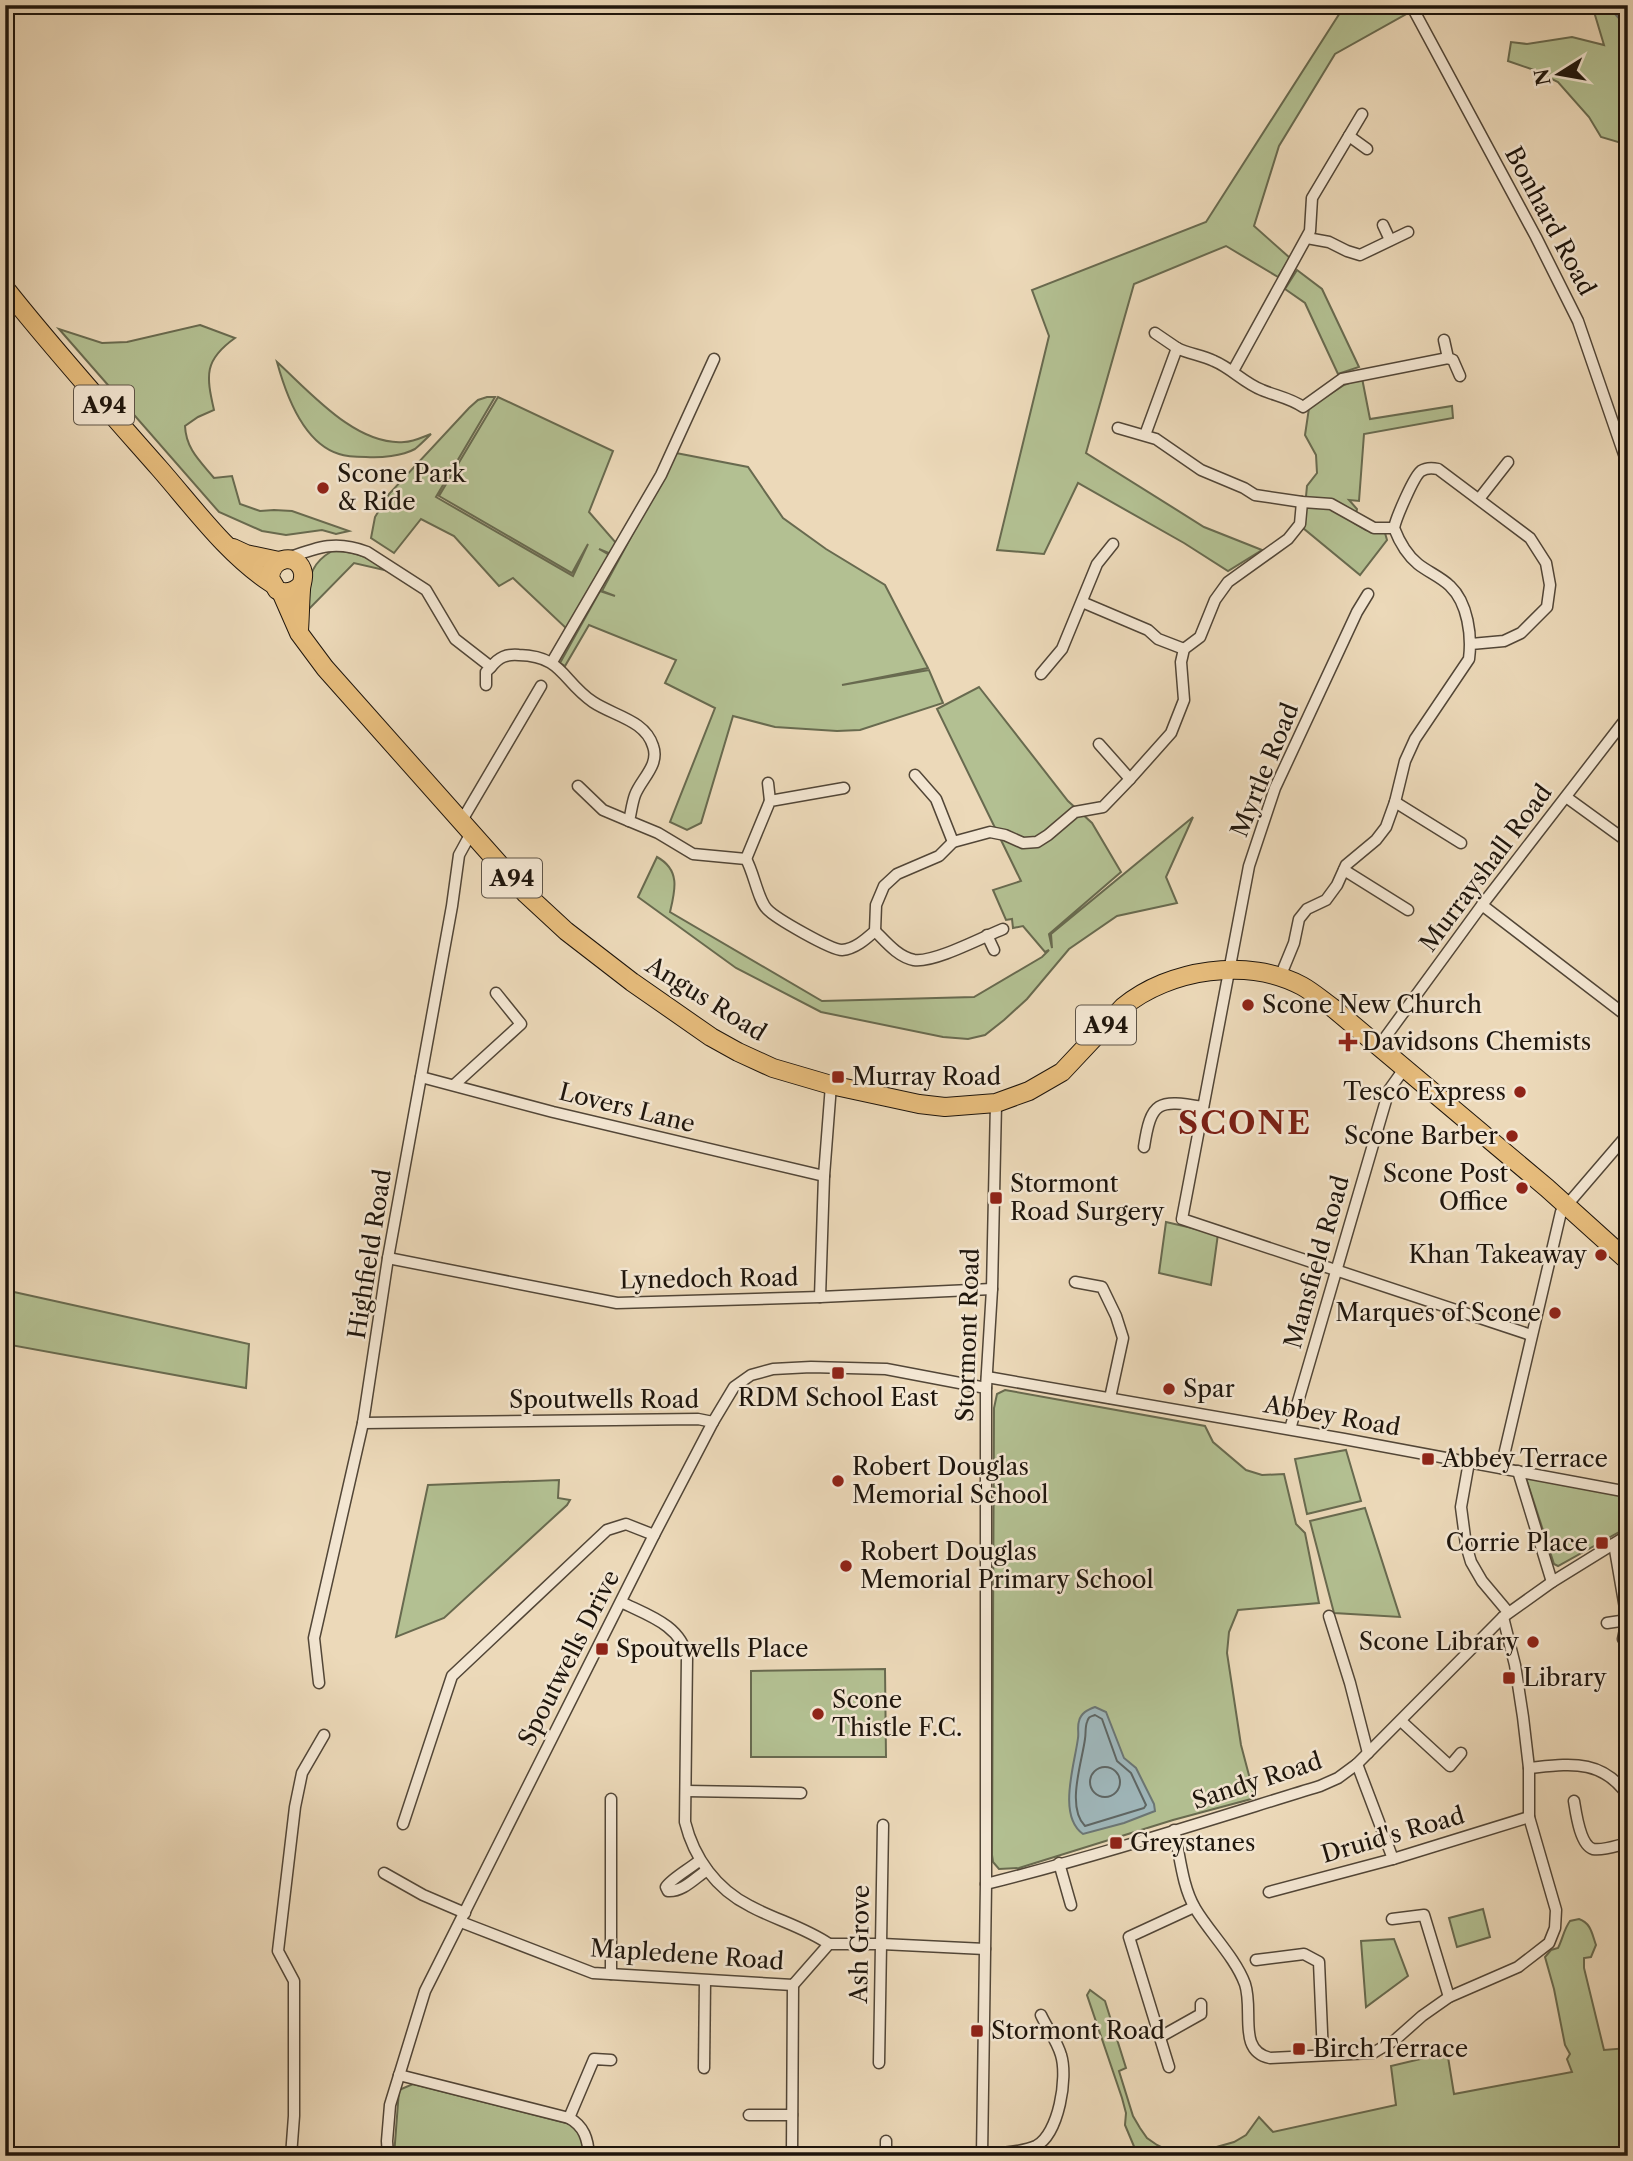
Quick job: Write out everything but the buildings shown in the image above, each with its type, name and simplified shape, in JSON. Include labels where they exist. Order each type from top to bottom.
[{"type":"main road","name":"A94","points":[[5,288],[226,545],[252,571],[276,588]]},
{"type":"main road","name":"A94","points":[[226,545],[246,554],[295,561],[302,579]]},
{"type":"main road","points":[[282,560],[275,564],[270,573],[276,588],[292,592],[302,579]]},
{"type":"main road","points":[[299,633],[302,579]]},
{"type":"main road","name":"Angus Road","points":[[276,588],[299,633],[325,668],[544,911],[632,982],[711,1037],[773,1068],[831,1085],[932,1106],[996,1103],[1029,1091],[1062,1072],[1123,1007],[1149,990],[1180,978],[1228,971]]},
{"type":"main road","name":"A94","points":[[1228,971],[1246,970],[1280,977],[1312,992],[1566,1205],[1628,1261]]},
{"type":"street","name":"Bonhard Road","points":[[1411,5],[1536,237],[1578,321],[1628,466]]},
{"type":"street","points":[[1233,371],[1307,238],[1310,231],[1312,198],[1362,114]]},
{"type":"street","points":[[1349,136],[1367,149]]},
{"type":"street","points":[[1383,225],[1390,240]]},
{"type":"street","points":[[1307,238],[1329,242],[1360,255],[1408,232]]},
{"type":"street","points":[[1154,333],[1177,348],[1212,359],[1251,384],[1291,398],[1303,407],[1342,379],[1448,358],[1453,359],[1460,376]]},
{"type":"street","points":[[1444,340],[1448,358]]},
{"type":"street","points":[[1144,435],[1177,348]]},
{"type":"street","points":[[552,662],[661,475],[715,359]]},
{"type":"street","points":[[1118,428],[1156,439],[1201,470],[1255,495],[1331,504],[1374,528],[1394,528]]},
{"type":"street","points":[[1479,499],[1508,462]]},
{"type":"street","points":[[1280,977],[1294,943],[1299,919],[1307,909],[1326,900],[1357,854],[1376,840],[1386,827],[1405,761],[1415,739],[1469,659],[1471,644],[1463,606],[1451,587],[1416,562],[1404,548],[1394,528],[1397,514],[1414,479],[1421,471],[1435,467],[1530,538],[1546,563],[1550,585],[1547,607],[1521,633],[1504,640],[1471,644]]},
{"type":"street","points":[[746,859],[753,871],[764,907],[776,918],[842,950],[863,942],[875,931],[876,905],[884,886],[897,874],[939,856],[953,842],[990,832],[1023,843],[1037,842],[1075,812],[1103,807],[1171,733],[1184,700],[1181,662],[1184,649],[1200,636],[1215,600],[1227,582],[1288,539],[1300,524],[1302,502]]},
{"type":"street","points":[[282,560],[321,547],[341,544],[367,552],[420,585],[433,600],[455,639],[491,667]]},
{"type":"street","points":[[1041,674],[1062,649],[1097,564],[1113,544]]},
{"type":"street","points":[[302,579],[310,557],[321,547]]},
{"type":"street","name":"Myrtle Road","points":[[1337,1272],[1182,1219],[1249,866],[1275,788],[1357,612],[1368,594]]},
{"type":"street","points":[[1082,602],[1148,629],[1158,639],[1184,649]]},
{"type":"street","points":[[485,685],[486,672],[503,656],[527,655],[552,662],[596,705],[639,725],[647,733],[654,747],[654,759],[635,794],[629,821]]},
{"type":"street","name":"Highfield Road","points":[[319,1683],[314,1638],[363,1423],[388,1258],[459,855],[466,827],[541,686]]},
{"type":"street","name":"Murrayshall Road","points":[[1379,1046],[1482,905],[1628,716]]},
{"type":"street","points":[[1099,744],[1130,779]]},
{"type":"street","points":[[915,775],[936,799],[953,842]]},
{"type":"street","points":[[746,859],[770,801],[768,783]]},
{"type":"street","points":[[578,786],[603,810],[658,833],[693,854],[746,859]]},
{"type":"street","points":[[770,801],[844,788]]},
{"type":"street","points":[[1566,797],[1628,842]]},
{"type":"street","points":[[1395,802],[1461,844]]},
{"type":"street","points":[[1344,870],[1408,910]]},
{"type":"street","points":[[1482,905],[1628,1017]]},
{"type":"street","points":[[875,931],[897,953],[912,960],[927,960],[1003,929]]},
{"type":"street","points":[[987,935],[994,950]]},
{"type":"street","points":[[454,1085],[521,1024],[496,993]]},
{"type":"street","name":"Mansfield Road","points":[[1290,1429],[1389,1090],[1404,1069]]},
{"type":"street","name":"Lovers Lane","points":[[421,1077],[566,1115],[824,1176]]},
{"type":"street","points":[[820,1297],[824,1176],[831,1085]]},
{"type":"street","points":[[1143,1147],[1150,1116],[1159,1106],[1179,1102],[1203,1107]]},
{"type":"street","name":"Stormont Road","points":[[982,2155],[986,1884],[986,1383],[992,1289],[996,1103]]},
{"type":"street","points":[[1502,1468],[1561,1212],[1628,1134]]},
{"type":"street","name":"Lynedoch Road","points":[[388,1258],[617,1303],[992,1289]]},
{"type":"street","points":[[1337,1272],[1531,1335]]},
{"type":"street","points":[[1075,1282],[1102,1287],[1123,1338],[1110,1398]]},
{"type":"street","name":"Spoutwells Road","points":[[363,1423],[698,1419],[713,1422],[734,1387],[751,1375],[773,1369],[886,1369],[986,1383]]},
{"type":"street","name":"Abbey Road","points":[[986,1383],[1110,1398],[1628,1492]]},
{"type":"street","name":"Spoutwells Drive","points":[[388,2156],[390,2105],[425,1991],[713,1422]]},
{"type":"street","points":[[1174,1830],[1189,1895],[1245,1984],[1249,2005],[1250,2042],[1254,2051],[1261,2056],[1270,2058],[1373,2053],[1395,2040],[1449,1997],[1518,1967],[1549,1943],[1555,1928],[1556,1910],[1529,1817],[1529,1768],[1505,1614],[1482,1581],[1465,1545],[1461,1507],[1469,1462]]},
{"type":"street","points":[[1518,1471],[1552,1582]]},
{"type":"street","points":[[403,1824],[452,1676],[607,1530],[626,1524],[654,1535]]},
{"type":"street","name":"Sandy Road","points":[[986,1884],[1174,1830],[1320,1786],[1338,1778],[1357,1764],[1401,1721],[1505,1614],[1628,1535]]},
{"type":"street","points":[[1614,1544],[1627,1620],[1623,1639]]},
{"type":"street","points":[[621,1602],[664,1624],[675,1632],[685,1646],[685,1822],[703,1865],[718,1883],[750,1907],[811,1932],[829,1944],[985,1949]]},
{"type":"street","points":[[1329,1616],[1368,1753]]},
{"type":"street","points":[[1607,1623],[1627,1620]]},
{"type":"street","points":[[1401,1721],[1450,1766],[1461,1754]]},
{"type":"street","points":[[290,2156],[295,2116],[294,1981],[278,1951],[297,1796],[302,1773],[324,1735]]},
{"type":"street","points":[[1357,1764],[1393,1859]]},
{"type":"street","points":[[1529,1768],[1558,1765],[1593,1767],[1609,1775],[1626,1789]]},
{"type":"street","points":[[686,1791],[801,1793]]},
{"type":"street","points":[[611,1799],[611,1974]]},
{"type":"street","points":[[1574,1801],[1579,1829],[1587,1846],[1602,1849],[1628,1843]]},
{"type":"street","name":"Druid's Road","points":[[1269,1892],[1393,1859],[1529,1817]]},
{"type":"street","name":"Ash Grove","points":[[879,2063],[883,1825]]},
{"type":"street","points":[[598,1833],[611,1833]]},
{"type":"street","points":[[1059,1863],[1070,1905]]},
{"type":"street","points":[[384,1873],[463,1917]]},
{"type":"street","points":[[1169,2067],[1129,1937],[1195,1907]]},
{"type":"street","points":[[1392,1919],[1424,1915],[1449,1997]]},
{"type":"street","name":"Mapledene Road","points":[[463,1917],[593,1973],[793,1985],[829,1944]]},
{"type":"street","points":[[1256,1960],[1304,1954],[1319,1962],[1323,2055]]},
{"type":"street","points":[[704,2068],[705,1981]]},
{"type":"street","points":[[792,2156],[793,1985]]},
{"type":"street","points":[[1160,2037],[1201,2014],[1201,2004]]},
{"type":"street","points":[[982,2155],[1034,2147],[1049,2135],[1055,2122],[1063,2062],[1041,2015]]},
{"type":"street","points":[[569,2118],[594,2059],[611,2060]]},
{"type":"street","points":[[399,2075],[569,2118],[585,2133],[589,2156]]},
{"type":"street","points":[[749,2115],[792,2115]]},
{"type":"street","points":[[886,2141],[886,2156]]},
{"type":"green space","points":[[1345,5],[1404,5],[1408,13],[1335,54],[1279,146],[1254,226],[1290,258],[1278,277],[1226,246],[1134,284],[1086,453],[1204,527],[1262,550],[1228,571],[1078,483],[1044,554],[997,550],[1049,336],[1032,290],[1206,222]]},
{"type":"green space","points":[[1592,5],[1628,5],[1628,145],[1601,137],[1589,117],[1558,82],[1508,61],[1511,42],[1527,44],[1572,37],[1604,45]]},
{"type":"green space","points":[[1297,270],[1322,289],[1359,367],[1338,374],[1305,303],[1285,289]]},
{"type":"green space","points":[[200,325],[235,338],[218,354],[210,369],[214,410],[185,426],[188,441],[195,454],[214,478],[232,476],[240,504],[260,511],[292,511],[349,531],[336,534],[322,530],[286,535],[262,531],[219,512],[59,329],[102,343],[127,342]]},
{"type":"green space","points":[[277,362],[335,415],[369,435],[386,441],[404,442],[431,434],[415,449],[391,456],[349,456],[326,448],[315,440],[298,416],[285,389]]},
{"type":"green space","points":[[1362,378],[1370,419],[1452,406],[1453,418],[1364,434],[1359,501],[1349,500],[1357,509],[1354,523],[1366,530],[1385,533],[1387,540],[1360,575],[1303,528],[1307,486],[1317,473],[1316,455],[1305,435],[1309,408],[1344,385]]},
{"type":"green space","points":[[495,397],[436,497],[573,576],[588,544],[572,573],[439,496],[498,397],[613,451],[589,512],[617,544],[611,554],[599,549],[611,556],[568,630],[513,578],[499,586],[454,536],[421,519],[394,553],[371,538],[375,517],[389,494],[469,408],[478,400]]},
{"type":"green space","points":[[676,453],[748,467],[783,518],[826,549],[885,585],[928,668],[842,685],[929,670],[943,703],[860,730],[775,727],[733,716],[701,823],[687,830],[670,822],[715,708],[665,683],[676,660],[589,625],[565,666],[560,663],[600,591],[615,596],[602,591]]},
{"type":"green space","points":[[332,551],[360,555],[384,570],[354,563],[310,608],[306,605],[314,567]]},
{"type":"green space","points":[[979,687],[1068,801],[1092,823],[1121,872],[1049,934],[1052,948],[1051,934],[1193,817],[1166,877],[1177,903],[1117,916],[1069,949],[1027,999],[985,1035],[968,1039],[943,1037],[821,1012],[736,968],[638,897],[657,857],[665,862],[673,875],[674,889],[670,912],[822,1001],[974,997],[1042,957],[1049,950],[1045,952],[1023,926],[1013,928],[1012,919],[1006,920],[993,890],[1021,881],[937,709]]},
{"type":"green space","points":[[1166,1222],[1218,1234],[1211,1285],[1159,1273]]},
{"type":"green space","points":[[5,1290],[249,1344],[246,1388],[5,1344]]},
{"type":"green space","points":[[1005,1390],[1205,1426],[1213,1442],[1246,1470],[1262,1475],[1284,1474],[1296,1524],[1305,1533],[1319,1603],[1238,1610],[1229,1632],[1227,1653],[1241,1745],[1255,1798],[1173,1820],[1019,1868],[999,1869],[993,1862],[992,1855],[994,1408],[997,1394]]},
{"type":"green space","points":[[1346,1450],[1361,1501],[1307,1514],[1295,1459]]},
{"type":"green space","points":[[1525,1475],[1628,1493],[1628,1527],[1558,1566],[1554,1564]]},
{"type":"green space","points":[[559,1480],[558,1498],[570,1500],[567,1505],[444,1618],[396,1637],[428,1485]]},
{"type":"green space","points":[[1365,1508],[1400,1617],[1334,1613],[1310,1521]]},
{"type":"green space","name":"Scone Thistle F.C.","points":[[885,1669],[886,1757],[751,1757],[751,1671]]},
{"type":"green space","points":[[1483,1909],[1490,1937],[1457,1947],[1449,1918]]},
{"type":"green space","points":[[1579,1919],[1589,1926],[1596,1945],[1591,1957],[1584,1958],[1584,1968],[1604,2050],[1628,2048],[1628,2156],[1138,2156],[1125,2125],[1126,2113],[1122,2098],[1087,1995],[1090,1990],[1105,2001],[1126,2068],[1119,2071],[1133,2116],[1147,2138],[1175,2154],[1183,2155],[1234,2142],[1246,2135],[1259,2117],[1273,2132],[1396,2105],[1391,2066],[1433,2056],[1448,2057],[1454,2094],[1572,2072],[1567,2059],[1570,2054],[1565,2045],[1545,1957],[1551,1950],[1558,1948],[1570,1921]]},
{"type":"green space","points":[[1394,1939],[1408,1976],[1366,2007],[1361,1941]]},
{"type":"green space","points":[[413,2084],[570,2124],[581,2138],[584,2156],[394,2156],[399,2090]]},
{"type":"water","points":[[1095,1707],[1106,1712],[1124,1758],[1136,1768],[1155,1811],[1083,1834],[1075,1826],[1071,1815],[1071,1775],[1079,1721],[1085,1712]]},
{"type":"waterway","points":[[1607,5],[1628,28]]},
{"type":"place","name":"Scone Park & Ride","points":[[323,488]]},
{"type":"place","name":"Scone New Church","points":[[1248,1005]]},
{"type":"place","name":"Davidsons Chemists","points":[[1348,1042]]},
{"type":"place","name":"Murray Road","points":[[838,1077]]},
{"type":"place","name":"Tesco Express","points":[[1520,1092]]},
{"type":"place","name":"Scone Barber","points":[[1512,1136]]},
{"type":"place","name":"Scone Post Office","points":[[1522,1188]]},
{"type":"place","name":"Stormont Road Surgery","points":[[996,1198]]},
{"type":"place","name":"Khan Takeaway","points":[[1601,1255]]},
{"type":"place","name":"Marques of Scone","points":[[1555,1313]]},
{"type":"place","name":"RDM School East","points":[[838,1373]]},
{"type":"place","name":"Spar","points":[[1169,1389]]},
{"type":"place","name":"Abbey Terrace","points":[[1428,1459]]},
{"type":"place","name":"Robert Douglas Memorial School","points":[[838,1481]]},
{"type":"place","name":"Corrie Place","points":[[1602,1543]]},
{"type":"place","name":"Robert Douglas Memorial Primary School","points":[[846,1566]]},
{"type":"place","name":"Scone Library","points":[[1533,1642]]},
{"type":"place","name":"Spoutwells Place","points":[[602,1649]]},
{"type":"place","name":"Library","points":[[1509,1678]]},
{"type":"place","name":"Scone Thistle F.C.","points":[[818,1714]]},
{"type":"place","name":"Greystanes","points":[[1116,1843]]},
{"type":"place","name":"Stormont Road","points":[[977,2031]]},
{"type":"place","name":"Birch Terrace","points":[[1299,2049]]},
{"type":"district","name":"SCONE","points":[[1245,1123]]}]
